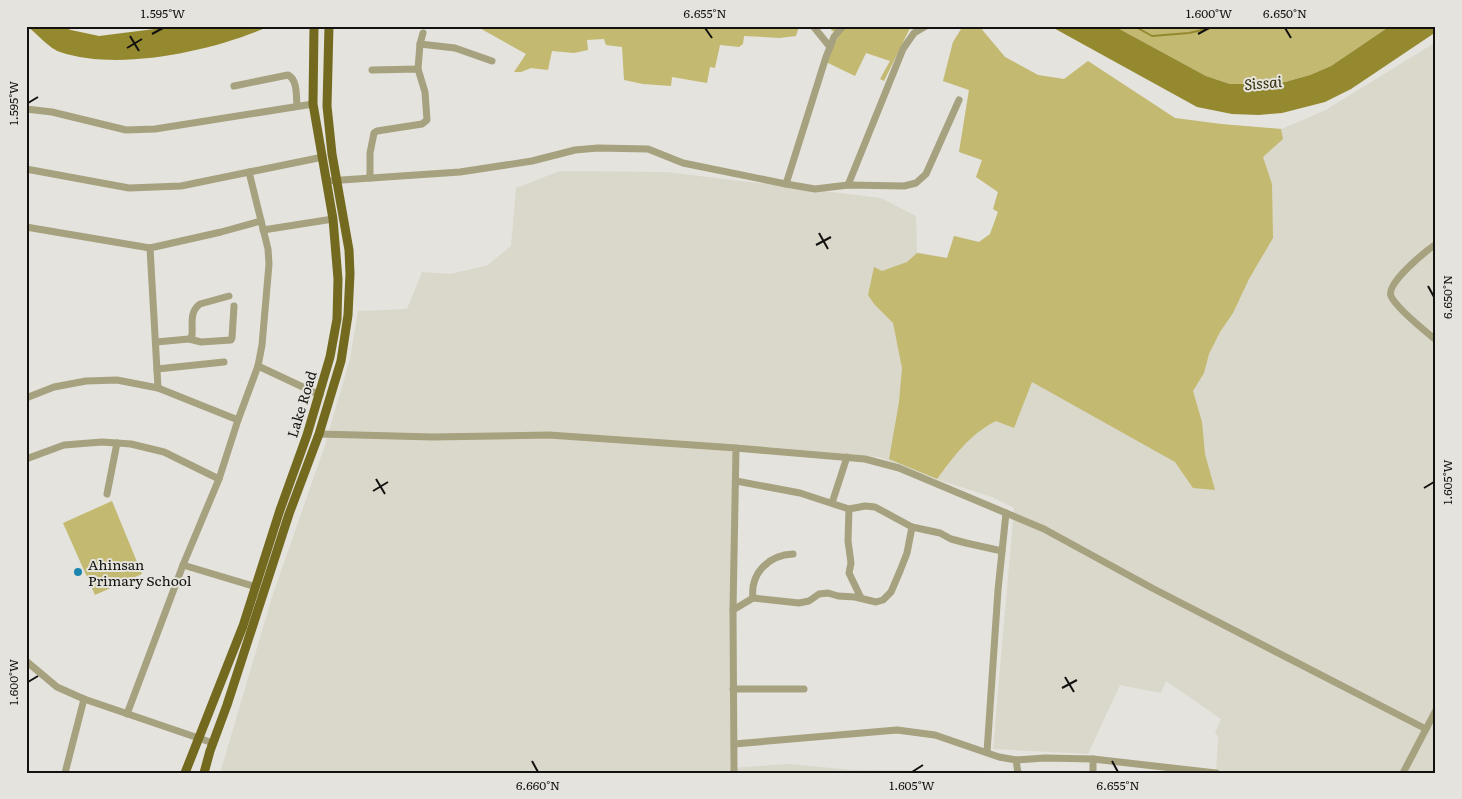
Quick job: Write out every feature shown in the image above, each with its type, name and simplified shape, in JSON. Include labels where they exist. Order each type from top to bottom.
[{"type":"main road","name":"Lake Road","points":[[186,773],[256,587],[280,510],[320,395],[337,319],[338,279],[333,219],[313,104],[314,26]]},
{"type":"main road","name":"Lake Road","points":[[204,773],[290,514],[319,434],[341,362],[348,315],[350,250],[337,180],[327,106],[329,26]]},
{"type":"street","points":[[813,26],[830,47]]},
{"type":"street","points":[[786,184],[816,84],[834,37],[843,26]]},
{"type":"street","points":[[848,186],[902,49],[914,33],[926,26]]},
{"type":"street","points":[[370,178],[370,152],[374,133],[422,124],[427,120],[425,92],[418,69],[423,33]]},
{"type":"street","points":[[420,44],[455,48],[492,61]]},
{"type":"street","points":[[372,70],[418,69]]},
{"type":"street","points":[[234,86],[288,75],[294,81],[298,106]]},
{"type":"street","points":[[327,181],[485,169],[598,148],[648,148],[683,163],[815,190],[848,186],[904,186],[916,183],[926,174],[959,100]]},
{"type":"street","points":[[26,108],[52,112],[126,130],[155,128],[313,104]]},
{"type":"street","points":[[26,169],[130,188],[181,186],[323,157]]},
{"type":"street","points":[[127,714],[183,565],[219,479],[258,366],[262,345],[269,264],[268,250],[249,172]]},
{"type":"street","points":[[263,230],[333,219]]},
{"type":"street","points":[[26,227],[150,248],[261,221]]},
{"type":"street","points":[[1436,244],[1418,257],[1390,290],[1396,303],[1436,340]]},
{"type":"street","points":[[150,248],[158,388]]},
{"type":"street","points":[[189,339],[192,336],[192,316],[196,307],[200,304],[229,296]]},
{"type":"street","points":[[156,342],[189,339],[201,342],[230,340],[232,338],[234,306]]},
{"type":"street","points":[[157,370],[224,362]]},
{"type":"street","points":[[258,366],[320,395]]},
{"type":"street","points":[[26,398],[54,387],[86,381],[118,380],[158,388],[238,420]]},
{"type":"street","points":[[319,434],[432,437],[550,435],[865,458],[899,468],[1044,529],[1152,588],[1426,728]]},
{"type":"street","points":[[26,458],[64,445],[102,442],[117,443],[164,452],[219,479]]},
{"type":"street","points":[[107,494],[117,443]]},
{"type":"street","points":[[734,773],[733,610],[736,448]]},
{"type":"street","points":[[832,503],[847,457]]},
{"type":"street","points":[[736,481],[783,490],[849,508],[875,507],[912,527],[966,543],[1002,551]]},
{"type":"street","points":[[849,508],[848,540],[851,563],[849,573],[861,598]]},
{"type":"street","points":[[988,752],[998,590],[1006,513]]},
{"type":"street","points":[[733,610],[753,598],[799,603],[809,601],[819,594],[828,593],[876,602],[883,600],[891,592],[907,553],[912,527]]},
{"type":"street","points":[[753,598],[753,583],[765,563],[783,554],[793,554]]},
{"type":"street","points":[[183,565],[256,587]]},
{"type":"street","points":[[26,661],[58,687],[84,700],[213,743]]},
{"type":"street","points":[[733,689],[804,689]]},
{"type":"street","points":[[65,773],[84,700]]},
{"type":"street","points":[[1403,773],[1436,710]]},
{"type":"street","points":[[734,744],[897,730],[935,735],[999,757],[1016,760],[1045,758],[1093,760],[1196,772],[1217,772]]},
{"type":"street","points":[[1016,760],[1018,773]]},
{"type":"street","points":[[1093,760],[1093,773]]},
{"type":"shaded area","points":[[27,26],[61,26],[99,36],[178,26],[270,26],[222,43],[195,50],[166,56],[110,60],[84,58],[60,52]]},
{"type":"shaded area","points":[[476,26],[799,26],[796,36],[780,38],[744,36],[743,44],[739,47],[720,45],[715,68],[710,67],[707,83],[672,77],[671,86],[643,84],[624,80],[622,47],[606,45],[604,39],[587,40],[588,50],[574,53],[552,51],[548,70],[531,68],[521,72],[514,72],[526,54]]},
{"type":"shaded area","points":[[832,26],[911,26],[884,81],[880,79],[890,61],[866,53],[855,76],[826,62],[832,47],[840,35],[831,30]]},
{"type":"shaded area","points":[[963,26],[979,26],[1005,57],[1038,75],[1064,79],[1088,61],[1175,118],[1281,129],[1324,111],[1436,42],[1436,773],[1216,773],[1218,737],[1215,733],[1221,719],[1166,681],[1161,693],[1120,685],[1088,754],[993,749],[1014,508],[992,497],[942,481],[879,457],[733,444],[730,768],[789,764],[853,770],[1005,771],[1006,773],[220,773],[272,597],[325,445],[350,359],[358,311],[407,309],[422,272],[450,274],[488,265],[511,246],[516,188],[560,171],[666,172],[881,198],[916,216],[917,252],[947,258],[954,236],[979,242],[990,234],[998,212],[993,209],[998,192],[976,177],[982,160],[959,152],[969,90],[943,81],[953,42]]},
{"type":"shaded area","points":[[963,26],[979,26],[1005,57],[1038,75],[1064,79],[1088,61],[1175,118],[1281,129],[1283,139],[1263,157],[1272,184],[1273,238],[1249,279],[1233,313],[1220,332],[1209,354],[1204,373],[1193,391],[1202,422],[1205,454],[1215,490],[1193,488],[1175,462],[1032,382],[1014,428],[996,421],[987,426],[963,446],[937,479],[889,459],[899,402],[902,368],[893,323],[874,304],[868,295],[874,267],[882,271],[907,262],[917,253],[947,258],[954,236],[979,242],[990,234],[998,212],[993,209],[998,192],[976,177],[982,160],[959,152],[969,90],[943,81],[953,42]]},
{"type":"shaded area","points":[[1050,26],[1114,26],[1206,76],[1230,84],[1285,82],[1310,75],[1331,66],[1390,26],[1436,26],[1436,32],[1351,89],[1325,102],[1282,113],[1259,115],[1232,114],[1197,107]]},
{"type":"shaded area","points":[[1114,26],[1390,26],[1331,66],[1310,75],[1285,82],[1230,84],[1206,76]]},
{"type":"shaded area","points":[[112,501],[142,574],[95,595],[63,523]]},
{"type":"waterway","points":[[1134,26],[1152,36],[1189,33],[1219,26]]},
{"type":"place","name":"Ahinsan Primary School","points":[[78,572]]},
{"type":"water label","name":"Sissai","points":[[1263,82]]}]
